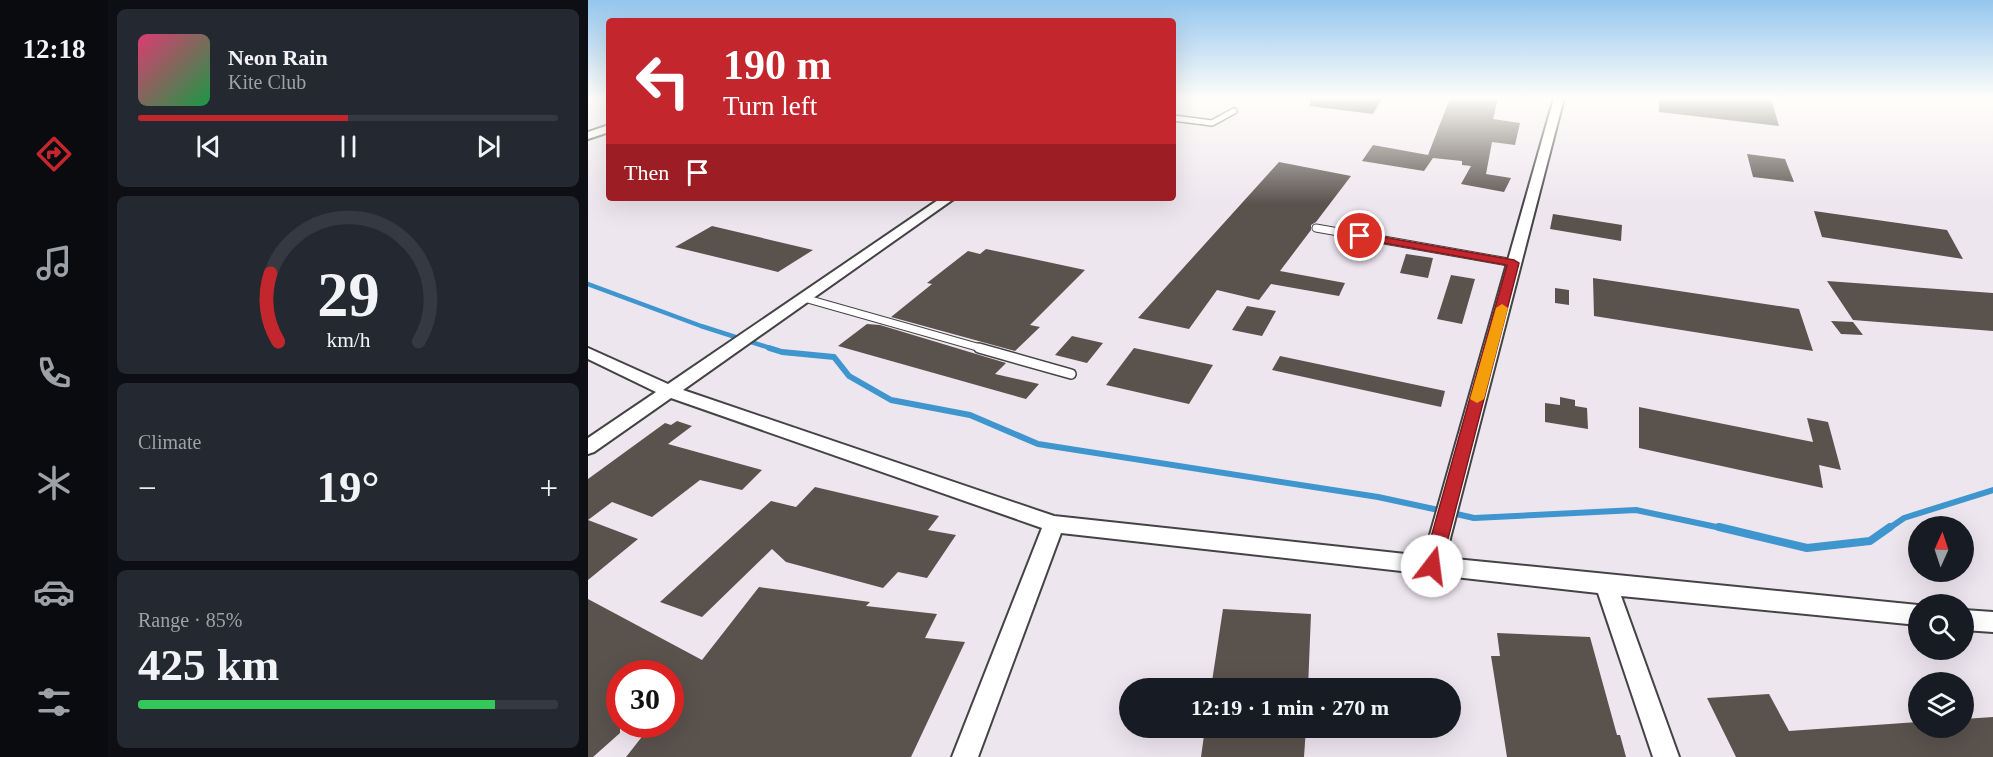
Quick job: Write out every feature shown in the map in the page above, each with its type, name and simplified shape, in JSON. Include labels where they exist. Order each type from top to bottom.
[{"type":"street","points":[[1432,566],[1549,133]]},
{"type":"street","points":[[588,447],[946,201]]},
{"type":"street","points":[[588,353],[669,391],[1054,524],[1606,585],[1908,614]]},
{"type":"street","points":[[965,757],[1054,524]]},
{"type":"street","points":[[1606,585],[1666,757]]},
{"type":"street","points":[[1974,621],[1993,622]]},
{"type":"lane","points":[[1316,228],[1514,263]]},
{"type":"lane","points":[[804,298],[1071,374]]},
{"type":"shaded area","points":[[588,133],[606,133],[606,201],[1176,201],[1176,133],[1993,133],[1993,757],[588,757]]},
{"type":"building","points":[[1436,133],[1518,133],[1515,145],[1492,142],[1486,174],[1511,178],[1504,192],[1461,184],[1471,166],[1462,165],[1462,161],[1433,158],[1424,171],[1362,161],[1373,145],[1428,155]]},
{"type":"building","points":[[1747,154],[1785,159],[1794,182],[1753,177]]},
{"type":"building","points":[[1279,162],[1351,176],[1316,222],[1311,225],[1311,230],[1280,271],[1345,283],[1339,296],[1271,284],[1259,300],[1217,290],[1189,329],[1138,318]]},
{"type":"building","points":[[1814,211],[1947,230],[1963,259],[1822,237]]},
{"type":"building","points":[[1553,214],[1622,225],[1621,241],[1550,229]]},
{"type":"building","points":[[712,226],[813,250],[778,272],[675,247]]},
{"type":"building","points":[[986,249],[1085,270],[1030,325],[1040,327],[1015,351],[891,317],[932,284],[927,283],[968,251],[980,254]]},
{"type":"building","points":[[1406,254],[1433,258],[1428,278],[1400,273]]},
{"type":"building","points":[[1451,275],[1475,279],[1462,324],[1437,319]]},
{"type":"building","points":[[1593,278],[1799,309],[1813,351],[1594,316]]},
{"type":"building","points":[[1827,281],[1993,293],[1993,331],[1853,320]]},
{"type":"building","points":[[1555,288],[1569,290],[1569,305],[1555,303]]},
{"type":"building","points":[[1247,306],[1276,311],[1262,336],[1232,330]]},
{"type":"building","points":[[1831,321],[1853,322],[1863,335],[1841,334]]},
{"type":"building","points":[[867,324],[880,325],[1006,363],[995,374],[1039,384],[1026,399],[838,346]]},
{"type":"building","points":[[1072,336],[1103,343],[1087,363],[1055,355]]},
{"type":"building","points":[[1134,348],[1213,365],[1189,404],[1106,385]]},
{"type":"building","points":[[1280,356],[1445,391],[1441,407],[1272,370]]},
{"type":"building","points":[[1560,397],[1575,400],[1575,406],[1587,408],[1588,429],[1545,422],[1545,403],[1560,405]]},
{"type":"building","points":[[1639,407],[1813,442],[1807,418],[1828,422],[1841,470],[1819,465],[1823,488],[1639,448]]},
{"type":"building","points":[[677,421],[692,426],[668,444],[762,470],[742,490],[700,480],[652,517],[612,502],[588,520],[588,479],[665,423],[671,425]]},
{"type":"building","points":[[815,487],[939,516],[928,530],[956,535],[927,578],[898,572],[883,588],[786,562],[772,549],[702,617],[660,602],[771,501],[796,507]]},
{"type":"building","points":[[588,520],[638,539],[588,580]]},
{"type":"building","points":[[759,587],[870,602],[866,606],[937,614],[925,638],[965,642],[911,757],[626,757],[641,738],[684,738],[684,660],[606,660],[606,738],[614,738],[593,757],[588,757],[588,599],[702,660]]},
{"type":"building","points":[[1223,609],[1311,614],[1308,678],[1213,678]]},
{"type":"building","points":[[1497,633],[1590,637],[1617,735],[1620,735],[1626,757],[1507,757],[1491,656],[1500,656]]},
{"type":"building","points":[[1769,694],[1789,731],[1908,723],[1908,738],[1974,738],[1974,718],[1993,717],[1993,757],[1736,757],[1707,698]]},
{"type":"building","points":[[1204,738],[1305,738],[1304,757],[1201,757]]},
{"type":"waterway","points":[[588,284],[701,326],[773,349]]},
{"type":"waterway","points":[[769,348],[782,352],[834,357],[849,376],[891,400],[970,415],[1038,444],[1378,497],[1443,511]]},
{"type":"waterway","points":[[1888,529],[1904,518],[1993,490]]},
{"type":"waterway","points":[[1452,513],[1474,518],[1636,510],[1726,529]]},
{"type":"waterway","points":[[1719,527],[1807,548],[1870,541],[1890,527]]},
{"type":"slow traffic","points":[[1477,399],[1502,308]]},
{"type":"route","points":[[1360,236],[1514,263],[1432,566]]}]
